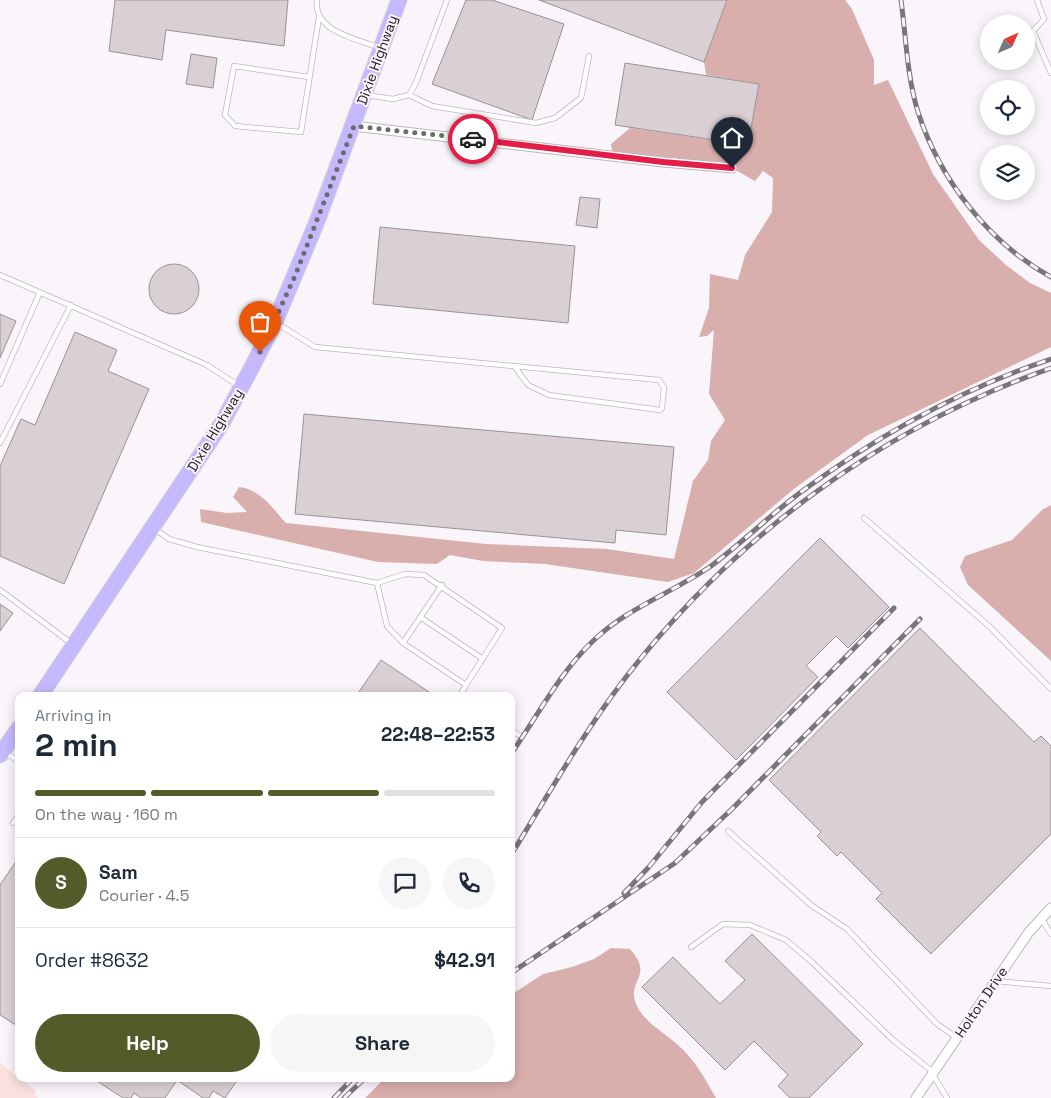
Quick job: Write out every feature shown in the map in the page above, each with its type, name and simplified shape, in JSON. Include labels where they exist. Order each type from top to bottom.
[{"type":"main road","name":"Dixie Highway","points":[[43,692],[222,423],[241,387],[274,322],[354,126],[399,0]]},
{"type":"main road","points":[[1,753],[15,734]]},
{"type":"street","points":[[354,126],[663,162],[732,168]]},
{"type":"street","name":"Holton Drive","points":[[916,1098],[995,981],[1041,918],[1051,908]]},
{"type":"lane","points":[[310,77],[234,66],[225,115],[235,126],[301,132],[310,77],[319,17],[317,0]]},
{"type":"lane","points":[[408,95],[415,85],[447,0]]},
{"type":"lane","points":[[1037,0],[1044,19],[1033,31],[1051,73]]},
{"type":"lane","points":[[319,17],[342,35],[382,48]]},
{"type":"lane","points":[[365,95],[393,99],[408,95],[432,106],[536,123],[555,118],[581,98],[589,56]]},
{"type":"lane","points":[[0,275],[207,365],[241,387]]},
{"type":"lane","points":[[0,384],[40,292]]},
{"type":"lane","points":[[0,443],[71,305]]},
{"type":"lane","points":[[274,322],[316,347],[659,380],[664,388],[662,408],[660,410],[549,395],[528,385],[515,367]]},
{"type":"lane","points":[[864,518],[989,626],[1051,689]]},
{"type":"lane","points":[[153,528],[170,539],[197,547],[377,583],[405,574],[424,575],[442,585],[502,628],[462,692]]},
{"type":"lane","points":[[377,583],[387,626],[403,643],[466,685]]},
{"type":"lane","points":[[403,643],[442,585]]},
{"type":"lane","points":[[0,590],[75,645]]},
{"type":"lane","points":[[420,617],[483,659]]},
{"type":"lane","points":[[515,732],[519,735]]},
{"type":"lane","points":[[1,753],[15,759]]},
{"type":"lane","points":[[728,831],[811,905],[847,929],[937,1024],[957,1038]]},
{"type":"lane","points":[[1041,918],[1051,934]]},
{"type":"lane","points":[[691,947],[723,924],[750,925],[786,940],[812,962],[894,1040],[933,1073],[947,1098]]},
{"type":"lane","points":[[995,981],[1051,986]]},
{"type":"shaded area","points":[[727,0],[845,0],[852,9],[874,60],[874,85],[888,80],[933,174],[979,240],[1006,265],[1030,283],[1051,293],[1051,347],[868,435],[795,488],[694,573],[668,582],[545,564],[483,561],[450,555],[437,564],[378,562],[201,522],[200,509],[227,513],[247,512],[233,497],[239,487],[260,496],[286,523],[486,544],[607,549],[674,559],[693,481],[708,460],[711,441],[725,420],[709,394],[714,330],[707,336],[699,337],[709,308],[710,274],[738,280],[745,255],[772,212],[773,178],[763,171],[755,181],[732,168],[613,155],[611,144],[630,128],[748,145],[759,84],[706,75],[704,62]]},
{"type":"shaded area","points":[[1051,505],[1051,661],[968,585],[960,567],[965,556],[1012,540],[1042,510]]},
{"type":"shaded area","points":[[611,948],[630,949],[640,967],[634,991],[634,999],[638,1008],[651,1024],[690,1057],[716,1098],[365,1098],[381,1082],[515,1082],[515,992],[543,974],[594,959]]},
{"type":"shaded area","points":[[0,1063],[15,1075],[15,1082],[24,1082],[36,1091],[34,1095],[39,1098],[0,1098]]},
{"type":"building","points":[[115,0],[288,0],[284,46],[166,30],[162,60],[109,51]]},
{"type":"building","points":[[466,0],[492,0],[564,24],[532,120],[432,84]]},
{"type":"building","points":[[539,0],[727,0],[704,62]]},
{"type":"building","points":[[191,54],[217,58],[213,88],[186,84]]},
{"type":"building","points":[[625,63],[759,84],[748,145],[615,125]]},
{"type":"building","points":[[580,197],[600,199],[597,228],[576,225]]},
{"type":"building","points":[[380,227],[575,246],[568,323],[373,304]]},
{"type":"building","points":[[174,264],[192,271],[199,289],[192,307],[174,314],[156,307],[149,289],[156,271]]},
{"type":"building","points":[[0,314],[16,321],[0,358]]},
{"type":"building","points":[[75,332],[117,350],[108,371],[149,389],[64,584],[0,556],[0,466],[21,419],[35,425]]},
{"type":"building","points":[[304,414],[674,447],[666,535],[616,530],[615,543],[295,514]]},
{"type":"building","points":[[820,538],[889,607],[848,648],[836,636],[806,666],[818,677],[736,760],[667,692]]},
{"type":"building","points":[[0,604],[13,613],[0,631]]},
{"type":"building","points":[[920,628],[1034,742],[1041,736],[1051,746],[1051,834],[931,954],[876,899],[882,893],[841,852],[837,856],[817,836],[821,832],[769,780]]},
{"type":"building","points":[[381,660],[429,692],[359,692]]},
{"type":"building","points":[[15,863],[15,1024],[0,1015],[0,885]]},
{"type":"building","points":[[752,934],[863,1044],[809,1098],[790,1098],[778,1086],[788,1075],[754,1041],[725,1070],[642,987],[673,957],[720,1004],[745,980],[725,961]]},
{"type":"building","points":[[99,1082],[176,1082],[165,1098],[141,1098],[134,1093],[131,1098],[123,1098]]},
{"type":"building","points":[[180,1082],[236,1082],[225,1098],[213,1091],[209,1098],[203,1098]]},
{"type":"railway","points":[[901,0],[914,99],[927,137],[939,162],[953,185],[987,228],[1028,263],[1051,277]]},
{"type":"railway","points":[[515,748],[549,695],[570,667],[581,653],[606,629],[711,566],[801,492],[890,433],[952,400],[1018,371],[1051,359]]},
{"type":"railway","points":[[515,848],[580,742],[626,677],[669,625],[715,577],[764,533],[816,492],[871,455],[929,422],[989,393],[1051,368]]},
{"type":"railway","points":[[624,893],[648,868],[702,802],[894,608]]},
{"type":"railway","points":[[515,970],[675,863],[733,808],[920,619]]},
{"type":"railway","points":[[334,1098],[349,1082]]},
{"type":"railway","points":[[344,1098],[361,1082]]},
{"type":"way so far","points":[[260,352],[295,276],[354,126],[473,139]]},
{"type":"route","points":[[473,139],[663,162],[732,168]]}]
